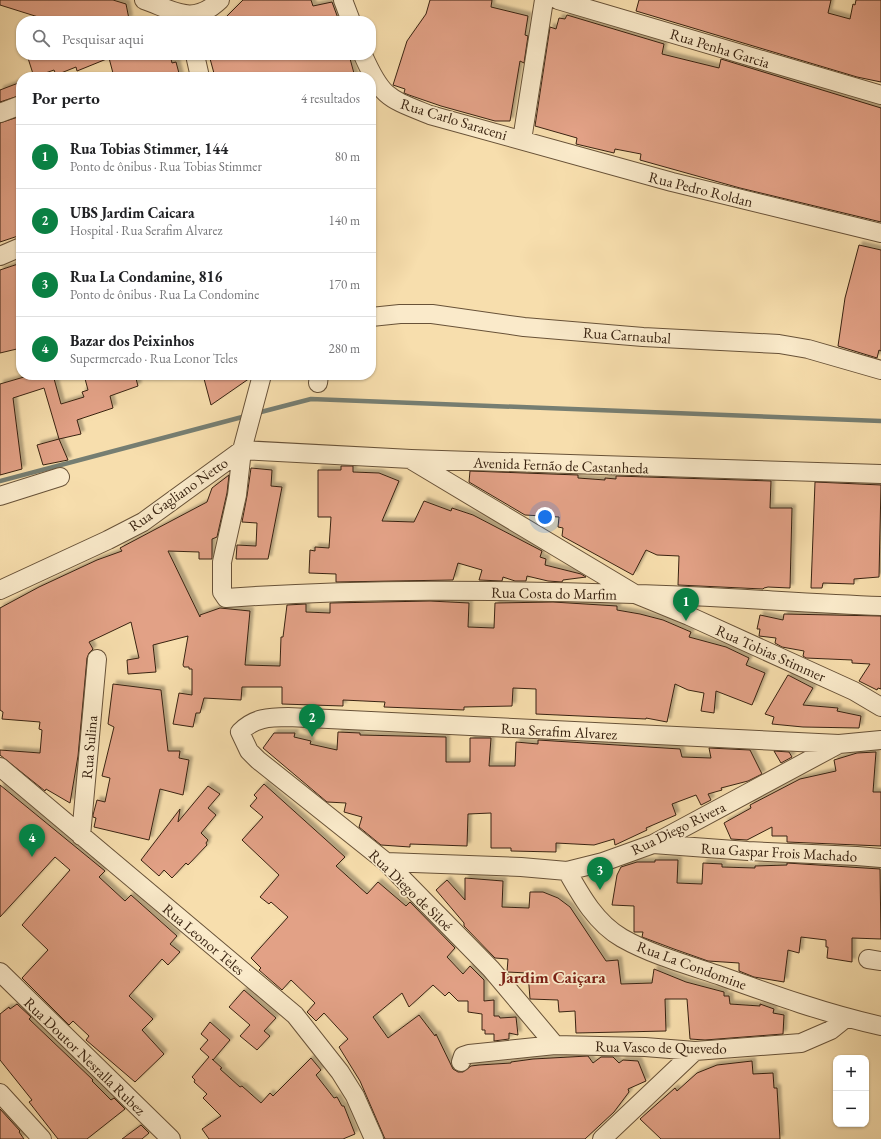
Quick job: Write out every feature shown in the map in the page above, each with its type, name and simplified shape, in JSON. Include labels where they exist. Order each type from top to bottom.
[{"type":"street","points":[[144,0],[180,16]]},
{"type":"street","points":[[195,16],[210,10],[220,0]]},
{"type":"street","points":[[343,0],[349,16]]},
{"type":"street","points":[[522,140],[544,0]]},
{"type":"street","name":"Rua Penha Garcia","points":[[558,0],[881,95]]},
{"type":"street","points":[[196,60],[199,72]]},
{"type":"street","name":"Rua Carlo Saraceni","points":[[365,60],[371,72]]},
{"type":"street","name":"Rua Carlo Saraceni","points":[[376,83],[395,101],[430,115],[522,140]]},
{"type":"street","points":[[0,113],[16,107]]},
{"type":"street","name":"Rua Pedro Roldan","points":[[522,140],[672,182],[881,233]]},
{"type":"street","points":[[0,256],[16,249]]},
{"type":"street","name":"Rua Carnaubal","points":[[376,316],[432,314],[524,327],[643,337],[779,344],[808,349],[881,370]]},
{"type":"street","name":"Rua Gagliano Netto","points":[[0,590],[108,540],[143,522],[242,450],[261,380]]},
{"type":"street","name":"Avenida Fernão de Castanheda","points":[[242,450],[411,459],[881,474]]},
{"type":"street","name":"Rua Costa do Marfim","points":[[242,450],[237,495],[222,562],[222,592],[226,598],[300,593],[381,591],[635,594],[881,606]]},
{"type":"street","name":"Rua Tobias Stimmer","points":[[411,459],[635,594],[689,616],[854,691],[881,707]]},
{"type":"street","points":[[0,496],[60,477]]},
{"type":"street","name":"Rua Sulina","points":[[81,836],[97,659]]},
{"type":"street","name":"Rua Serafim Alvarez","points":[[240,732],[246,725],[257,720],[269,717],[288,717],[839,744],[881,740]]},
{"type":"street","name":"Rua Diego de Siloé","points":[[240,732],[249,751],[258,760],[386,862],[492,969],[555,1045]]},
{"type":"street","name":"Rua Diego Rivera","points":[[386,862],[521,867],[567,871],[603,862],[653,844],[839,744]]},
{"type":"street","name":"Rua Leonor Teles","points":[[0,767],[295,1016],[340,1072],[355,1096],[374,1139]]},
{"type":"street","name":"Rua Gaspar Frois Machado","points":[[653,844],[748,852],[881,858]]},
{"type":"street","name":"Rua La Condomine","points":[[567,871],[584,903],[598,918],[621,938],[671,959],[846,1018]]},
{"type":"street","name":"Rua Doutor Nesralla Rubez","points":[[0,972],[171,1139]]},
{"type":"street","points":[[846,1018],[881,1026]]},
{"type":"street","name":"Rua Vasco de Quevedo","points":[[461,1062],[463,1056],[469,1054],[555,1045],[645,1047],[695,1050],[801,1043],[831,1030],[846,1018]]},
{"type":"street","points":[[602,1139],[695,1050]]},
{"type":"street","points":[[0,1093],[42,1139]]},
{"type":"building","points":[[0,0],[113,0],[126,4],[128,16],[35,16],[0,5]]},
{"type":"building","points":[[243,0],[311,0],[313,6],[332,2],[337,16],[227,16]]},
{"type":"building","points":[[430,0],[492,0],[491,7],[528,16],[525,35],[528,36],[524,63],[520,61],[510,121],[495,121],[441,106],[404,93],[405,89],[393,85],[407,41],[426,14]]},
{"type":"building","points":[[639,0],[831,0],[828,13],[850,19],[853,4],[855,5],[856,0],[881,0],[881,82],[857,77],[636,11]]},
{"type":"building","points":[[567,15],[664,44],[662,54],[719,68],[721,59],[881,108],[881,222],[740,188],[640,160],[641,154],[615,149],[614,153],[576,144],[577,138],[535,126],[550,27],[556,29],[559,18],[565,19]]},
{"type":"building","points":[[29,60],[104,60],[77,71],[76,67],[64,72],[55,72],[54,70],[48,72],[32,72]]},
{"type":"building","points":[[110,60],[171,60],[172,63],[176,62],[179,72],[113,72]]},
{"type":"building","points":[[210,60],[350,60],[354,72],[214,72]]},
{"type":"building","points":[[16,84],[16,97],[0,102],[0,90]]},
{"type":"building","points":[[16,118],[16,237],[0,242],[0,123]]},
{"type":"building","points":[[859,245],[881,250],[881,351],[879,350],[877,358],[838,346],[845,298]]},
{"type":"building","points":[[16,265],[16,349],[0,353],[0,270]]},
{"type":"building","points":[[16,379],[54,380],[61,404],[84,397],[82,392],[88,390],[85,380],[136,380],[138,386],[110,396],[113,408],[77,420],[81,434],[59,439],[44,388],[13,398],[22,469],[0,475],[0,384]]},
{"type":"building","points":[[204,380],[247,380],[211,405]]},
{"type":"building","points":[[59,439],[68,460],[43,465],[37,445]]},
{"type":"building","points":[[341,466],[353,466],[353,472],[379,473],[399,481],[382,521],[414,522],[424,501],[451,511],[452,508],[473,515],[542,551],[540,557],[546,559],[545,565],[581,574],[586,577],[563,580],[562,582],[548,581],[527,576],[526,581],[515,581],[503,577],[502,581],[479,580],[482,570],[458,563],[453,580],[336,582],[336,574],[309,573],[310,550],[315,551],[315,547],[329,548],[331,517],[318,517],[318,470],[341,470]]},
{"type":"building","points":[[251,468],[272,470],[271,486],[282,487],[268,559],[236,559],[237,545],[256,546],[257,523],[242,522]]},
{"type":"building","points":[[470,471],[578,475],[578,478],[605,480],[605,478],[616,479],[616,476],[771,481],[770,508],[792,508],[790,588],[768,587],[763,589],[678,585],[679,556],[657,555],[646,550],[633,575],[562,536],[563,528],[558,527],[559,517],[525,515],[469,482]]},
{"type":"building","points":[[229,475],[227,493],[217,537],[212,539],[212,559],[199,559],[199,552],[168,551],[200,617],[200,615],[220,608],[250,611],[245,665],[280,666],[281,637],[283,637],[287,605],[306,604],[306,612],[330,613],[330,603],[430,601],[469,603],[468,627],[494,628],[495,603],[553,602],[617,606],[617,610],[663,620],[691,632],[689,637],[726,647],[749,658],[746,665],[765,673],[752,705],[716,691],[714,713],[701,711],[704,693],[688,690],[675,684],[667,722],[646,718],[536,714],[536,689],[513,688],[512,706],[464,707],[464,710],[384,707],[385,702],[343,700],[343,706],[282,704],[282,687],[242,687],[241,700],[204,698],[200,713],[196,713],[193,727],[173,724],[179,693],[192,695],[192,669],[189,669],[189,667],[184,667],[183,665],[188,636],[153,645],[156,672],[128,674],[127,660],[139,658],[131,622],[89,642],[93,649],[87,658],[78,756],[70,803],[46,789],[45,791],[0,755],[0,750],[40,753],[42,730],[39,729],[40,722],[2,719],[3,712],[0,710],[0,608],[39,587],[97,560],[122,551],[120,548],[207,502],[212,488]]},
{"type":"building","points":[[815,482],[881,485],[879,577],[854,579],[854,584],[823,583],[822,588],[811,588]]},
{"type":"building","points":[[784,614],[881,616],[881,689],[878,688],[877,690],[859,681],[870,664],[852,663],[852,660],[806,658],[803,656],[804,651],[782,647],[775,643],[776,638],[759,636],[760,629],[757,629],[760,615],[783,620]]},
{"type":"building","points":[[788,675],[813,688],[803,705],[838,708],[837,711],[861,716],[859,728],[803,727],[772,724],[774,717],[765,714]]},
{"type":"building","points":[[113,684],[161,690],[168,751],[180,751],[179,758],[189,760],[183,795],[160,789],[149,840],[94,827],[96,818],[93,817],[93,815],[97,800],[105,802],[110,778],[102,776],[114,727],[108,724]]},
{"type":"building","points":[[338,732],[360,733],[360,735],[446,737],[446,762],[470,762],[470,738],[491,738],[489,766],[515,766],[516,742],[538,744],[538,740],[680,749],[682,757],[711,758],[709,748],[750,750],[762,774],[748,781],[721,788],[722,790],[708,794],[711,800],[701,805],[696,795],[672,804],[676,815],[646,828],[647,830],[615,845],[614,839],[594,845],[556,843],[556,852],[511,851],[511,848],[491,848],[491,813],[468,814],[467,846],[410,844],[410,847],[381,845],[359,827],[362,817],[344,812],[346,803],[327,802],[263,748],[274,733],[295,733],[294,737],[311,741],[310,744],[337,750]]},
{"type":"building","points":[[774,751],[789,752],[792,757],[781,763]]},
{"type":"building","points":[[876,752],[873,792],[881,792],[881,846],[787,842],[787,836],[772,836],[772,827],[747,840],[731,839],[724,823],[751,808],[750,805],[800,779],[836,771],[834,760],[857,753]]},
{"type":"building","points":[[264,784],[345,857],[336,866],[367,894],[378,882],[406,906],[410,902],[455,948],[447,957],[463,974],[470,966],[484,980],[484,1001],[494,1000],[494,1016],[499,1016],[500,1018],[516,1017],[518,1035],[509,1033],[509,1039],[494,1041],[494,1034],[485,1034],[485,1030],[482,1030],[482,1014],[468,1012],[468,1001],[458,1001],[449,992],[445,996],[433,985],[409,1007],[402,993],[373,1017],[388,1038],[419,1015],[435,1036],[436,1034],[453,1069],[458,1072],[463,1072],[471,1066],[511,1063],[533,1059],[588,1056],[593,1063],[601,1057],[613,1057],[619,1063],[623,1060],[638,1061],[646,1081],[628,1089],[629,1092],[614,1112],[585,1139],[385,1139],[360,1081],[339,1047],[348,1039],[324,1013],[316,1021],[307,1012],[315,1003],[291,980],[282,990],[259,970],[261,968],[251,958],[288,917],[271,902],[269,904],[260,897],[279,875],[242,840],[263,817],[250,806],[257,798],[254,795]]},
{"type":"building","points":[[0,785],[105,871],[99,877],[125,901],[131,895],[177,936],[170,944],[180,952],[168,965],[162,959],[129,996],[153,1019],[142,1030],[164,1054],[135,1082],[86,1040],[89,1036],[73,1021],[69,1025],[22,978],[48,950],[22,925],[70,870],[55,857],[0,917]]},
{"type":"building","points":[[208,786],[220,794],[208,808],[216,815],[201,833],[208,840],[206,843],[207,845],[188,865],[186,863],[172,878],[164,870],[159,876],[141,860],[180,809],[178,822]]},
{"type":"building","points":[[655,860],[678,860],[677,883],[702,884],[703,863],[722,864],[722,867],[755,868],[755,866],[787,865],[787,863],[880,869],[881,939],[852,938],[852,962],[827,958],[828,947],[826,947],[826,940],[801,937],[799,953],[788,950],[784,982],[754,977],[739,971],[739,963],[708,961],[642,937],[643,932],[634,932],[634,906],[612,905],[617,875],[621,867],[637,862],[655,862]]},
{"type":"building","points":[[465,878],[503,881],[502,907],[529,908],[530,892],[543,892],[558,898],[570,907],[606,961],[618,960],[621,984],[652,983],[654,969],[686,982],[724,992],[724,996],[729,996],[730,1004],[760,1006],[760,1004],[774,1009],[773,1013],[784,1015],[783,1034],[705,1040],[690,1039],[687,999],[665,999],[666,1031],[576,1033],[575,1011],[559,1012],[558,1000],[530,999],[528,973],[507,972],[508,959],[495,958],[464,926],[464,923],[436,890],[447,880],[465,900]]},
{"type":"building","points":[[244,990],[276,1018],[264,1031],[270,1036],[257,1050],[240,1036],[250,1025],[229,1007]]},
{"type":"building","points":[[17,1004],[31,1017],[29,1019],[93,1080],[92,1081],[111,1100],[114,1098],[125,1109],[87,1139],[58,1139],[29,1102],[32,1100],[0,1060],[0,1014],[9,1007],[10,1009]]},
{"type":"building","points":[[210,1022],[230,1040],[213,1060],[222,1068],[220,1069],[240,1087],[242,1086],[261,1103],[270,1093],[273,1096],[311,1058],[321,1070],[316,1075],[334,1098],[337,1097],[342,1106],[344,1106],[355,1134],[343,1139],[209,1139],[202,1129],[221,1116],[203,1098],[207,1094],[194,1082],[195,1080],[192,1077],[209,1057],[200,1049],[208,1040],[201,1034]]},
{"type":"building","points":[[752,1061],[753,1074],[773,1073],[774,1088],[777,1088],[780,1139],[661,1139],[640,1119],[675,1088],[677,1091],[697,1073],[717,1065]]},
{"type":"building","points":[[0,1109],[20,1131],[19,1132],[24,1139],[0,1139]]},
{"type":"building","points":[[141,1125],[149,1133],[142,1139],[122,1139]]},
{"type":"waterway","points":[[257,413],[311,399],[881,421]]},
{"type":"waterway","points":[[0,481],[246,416]]},
{"type":"place","name":"Rua Tobias Stimmer, 144","points":[[686,621]]},
{"type":"place","name":"UBS Jardim Caicara","points":[[312,737]]},
{"type":"place","name":"Bazar dos Peixinhos","points":[[32,857]]},
{"type":"place","name":"Rua La Condamine, 816","points":[[600,890]]},
{"type":"district","name":"Jardim Caiçara","points":[[553,977]]}]
